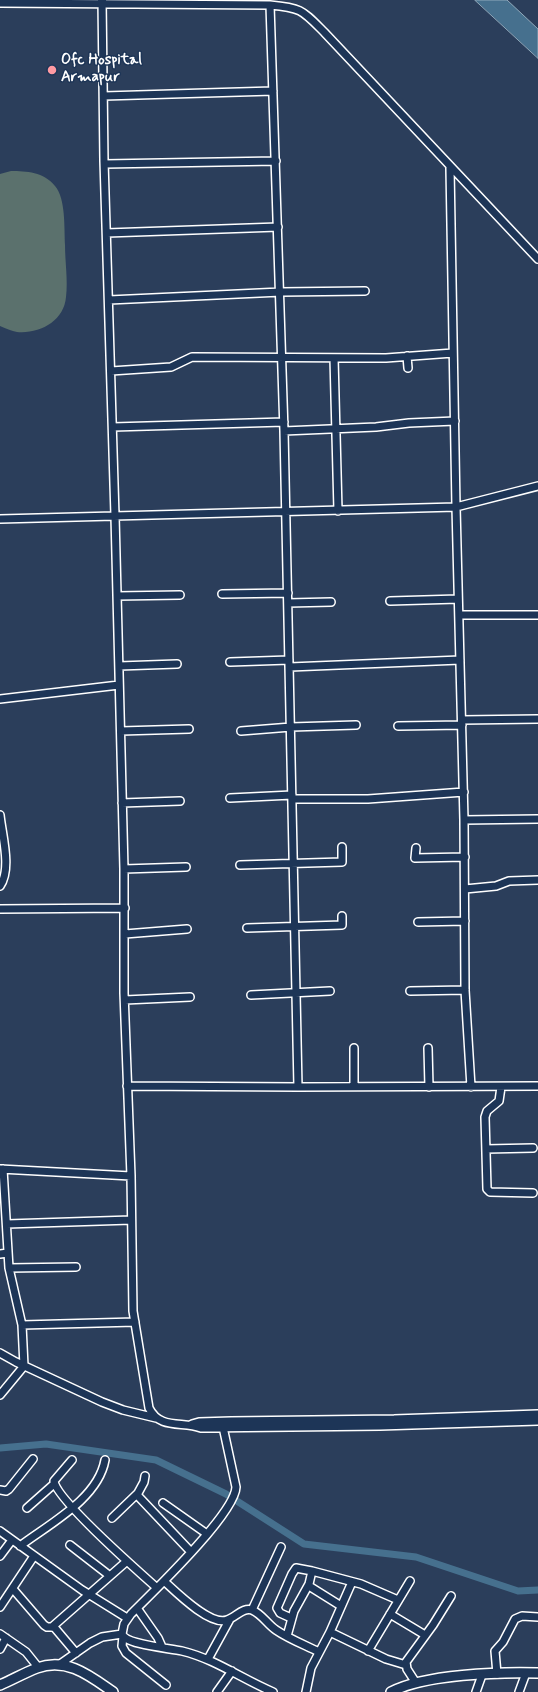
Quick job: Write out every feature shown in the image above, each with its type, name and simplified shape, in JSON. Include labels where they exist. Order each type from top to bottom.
[{"type":"street","points":[[0,3],[103,2],[270,6],[294,8],[305,13],[450,168],[538,259]]},
{"type":"street","points":[[103,2],[105,164],[124,869],[124,1000],[131,1176],[133,1311],[149,1408],[156,1418]]},
{"type":"street","points":[[270,6],[281,292],[298,1087]]},
{"type":"street","points":[[104,96],[273,91]]},
{"type":"street","points":[[105,164],[276,161]]},
{"type":"street","points":[[450,168],[458,599],[464,792],[465,990],[471,1087]]},
{"type":"street","points":[[107,233],[278,227]]},
{"type":"street","points":[[109,300],[281,292],[365,291]]},
{"type":"street","points":[[111,371],[171,367],[192,357],[334,358],[453,353]]},
{"type":"street","points":[[407,356],[408,368]]},
{"type":"street","points":[[334,358],[338,511]]},
{"type":"street","points":[[284,431],[455,421]]},
{"type":"street","points":[[113,426],[284,422]]},
{"type":"street","points":[[0,519],[456,508],[538,486]]},
{"type":"street","points":[[222,594],[288,594]]},
{"type":"street","points":[[117,596],[180,595]]},
{"type":"street","points":[[390,601],[458,599]]},
{"type":"street","points":[[288,603],[331,602]]},
{"type":"street","points":[[459,616],[538,615]]},
{"type":"street","points":[[230,662],[290,664],[460,660]]},
{"type":"street","points":[[119,666],[177,664]]},
{"type":"street","points":[[0,699],[120,685]]},
{"type":"street","points":[[398,726],[538,719]]},
{"type":"street","points":[[241,730],[356,725]]},
{"type":"street","points":[[121,731],[189,729]]},
{"type":"street","points":[[230,798],[292,797],[368,799],[464,792]]},
{"type":"street","points":[[122,803],[180,801]]},
{"type":"street","points":[[0,814],[7,868],[4,880],[0,886]]},
{"type":"street","points":[[464,820],[538,819]]},
{"type":"street","points":[[240,865],[342,862],[342,847]]},
{"type":"street","points":[[416,848],[416,858],[464,857]]},
{"type":"street","points":[[124,869],[186,867]]},
{"type":"street","points":[[465,890],[496,886],[509,881],[538,880]]},
{"type":"street","points":[[0,909],[124,908]]},
{"type":"street","points":[[247,928],[342,925],[342,916]]},
{"type":"street","points":[[418,922],[465,921]]},
{"type":"street","points":[[125,934],[187,929]]},
{"type":"street","points":[[410,991],[465,990]]},
{"type":"street","points":[[251,994],[330,991]]},
{"type":"street","points":[[124,1000],[190,997]]},
{"type":"street","points":[[354,1048],[354,1087]]},
{"type":"street","points":[[428,1048],[429,1087]]},
{"type":"street","points":[[128,1086],[538,1086]]},
{"type":"street","points":[[501,1087],[499,1101],[485,1114],[488,1191],[533,1192]]},
{"type":"street","points":[[486,1149],[533,1148]]},
{"type":"street","points":[[0,1395],[24,1366],[22,1325],[9,1268],[2,1169],[131,1176]]},
{"type":"street","points":[[7,1224],[131,1220]]},
{"type":"street","points":[[0,1254],[8,1254]]},
{"type":"street","points":[[9,1268],[76,1267]]},
{"type":"street","points":[[22,1325],[135,1322]]},
{"type":"street","points":[[0,1353],[24,1366],[115,1408],[156,1418],[171,1424],[231,1421],[394,1419],[538,1414]]},
{"type":"street","points":[[192,1424],[201,1428],[380,1426],[538,1421]]},
{"type":"street","points":[[166,1685],[126,1653],[122,1646],[122,1635],[127,1618],[164,1581],[207,1534],[229,1506],[234,1497],[236,1487],[223,1427]]},
{"type":"street","points":[[0,1490],[6,1491],[9,1489],[33,1459]]},
{"type":"street","points":[[27,1508],[54,1484],[55,1479],[72,1460]]},
{"type":"street","points":[[20,1546],[72,1508],[91,1490],[102,1473],[105,1460]]},
{"type":"street","points":[[112,1518],[138,1493],[144,1482],[145,1476]]},
{"type":"street","points":[[54,1484],[72,1508],[157,1588]]},
{"type":"street","points":[[138,1493],[141,1500],[191,1552]]},
{"type":"street","points":[[162,1503],[207,1534]]},
{"type":"street","points":[[0,1531],[90,1595],[127,1618]]},
{"type":"street","points":[[0,1556],[12,1540]]},
{"type":"street","points":[[70,1545],[110,1576]]},
{"type":"street","points":[[252,1610],[281,1547]]},
{"type":"street","points":[[0,1607],[34,1556]]},
{"type":"street","points":[[52,1627],[127,1561]]},
{"type":"street","points":[[291,1618],[280,1613],[277,1608],[285,1587],[294,1570],[302,1568],[352,1582],[398,1600]]},
{"type":"street","points":[[287,1636],[291,1618],[308,1584],[312,1570]]},
{"type":"street","points":[[164,1581],[186,1601],[206,1614],[221,1621],[230,1619],[244,1610],[252,1610],[274,1628],[319,1652]]},
{"type":"street","points":[[368,1651],[410,1581]]},
{"type":"street","points":[[306,1692],[310,1672],[330,1632],[352,1582]]},
{"type":"street","points":[[308,1584],[341,1606]]},
{"type":"street","points":[[13,1589],[44,1625],[47,1627],[54,1627],[76,1653]]},
{"type":"street","points":[[406,1666],[408,1658],[451,1596]]},
{"type":"street","points":[[137,1608],[158,1638],[162,1647]]},
{"type":"street","points":[[390,1614],[425,1635]]},
{"type":"street","points":[[497,1674],[495,1651],[503,1642],[515,1619],[522,1616],[538,1617]]},
{"type":"street","points":[[208,1659],[230,1619]]},
{"type":"street","points":[[330,1632],[368,1651],[406,1666],[416,1683]]},
{"type":"street","points":[[60,1664],[97,1639],[122,1635],[137,1644],[162,1647],[208,1659],[232,1671],[259,1689],[273,1692]]},
{"type":"street","points":[[0,1649],[3,1636],[26,1652],[38,1667]]},
{"type":"street","points":[[0,1685],[38,1667],[60,1664],[71,1666],[85,1673],[113,1692]]},
{"type":"street","points":[[217,1692],[232,1671]]},
{"type":"street","points":[[520,1692],[526,1673]]},
{"type":"street","points":[[391,1692],[416,1683],[438,1679],[497,1674],[538,1673]]},
{"type":"street","points":[[476,1692],[482,1675]]},
{"type":"green space","points":[[11,171],[34,173],[51,181],[59,192],[64,214],[67,284],[64,305],[61,313],[49,324],[34,331],[26,332],[15,332],[0,326],[0,174]]},
{"type":"water","points":[[475,0],[507,0],[538,29],[538,58]]},
{"type":"waterway","points":[[0,1448],[46,1444],[156,1460],[226,1494],[304,1544],[416,1557],[518,1591],[538,1590]]},
{"type":"place","name":"Ofc Hospital Armapur","points":[[52,70]]}]
